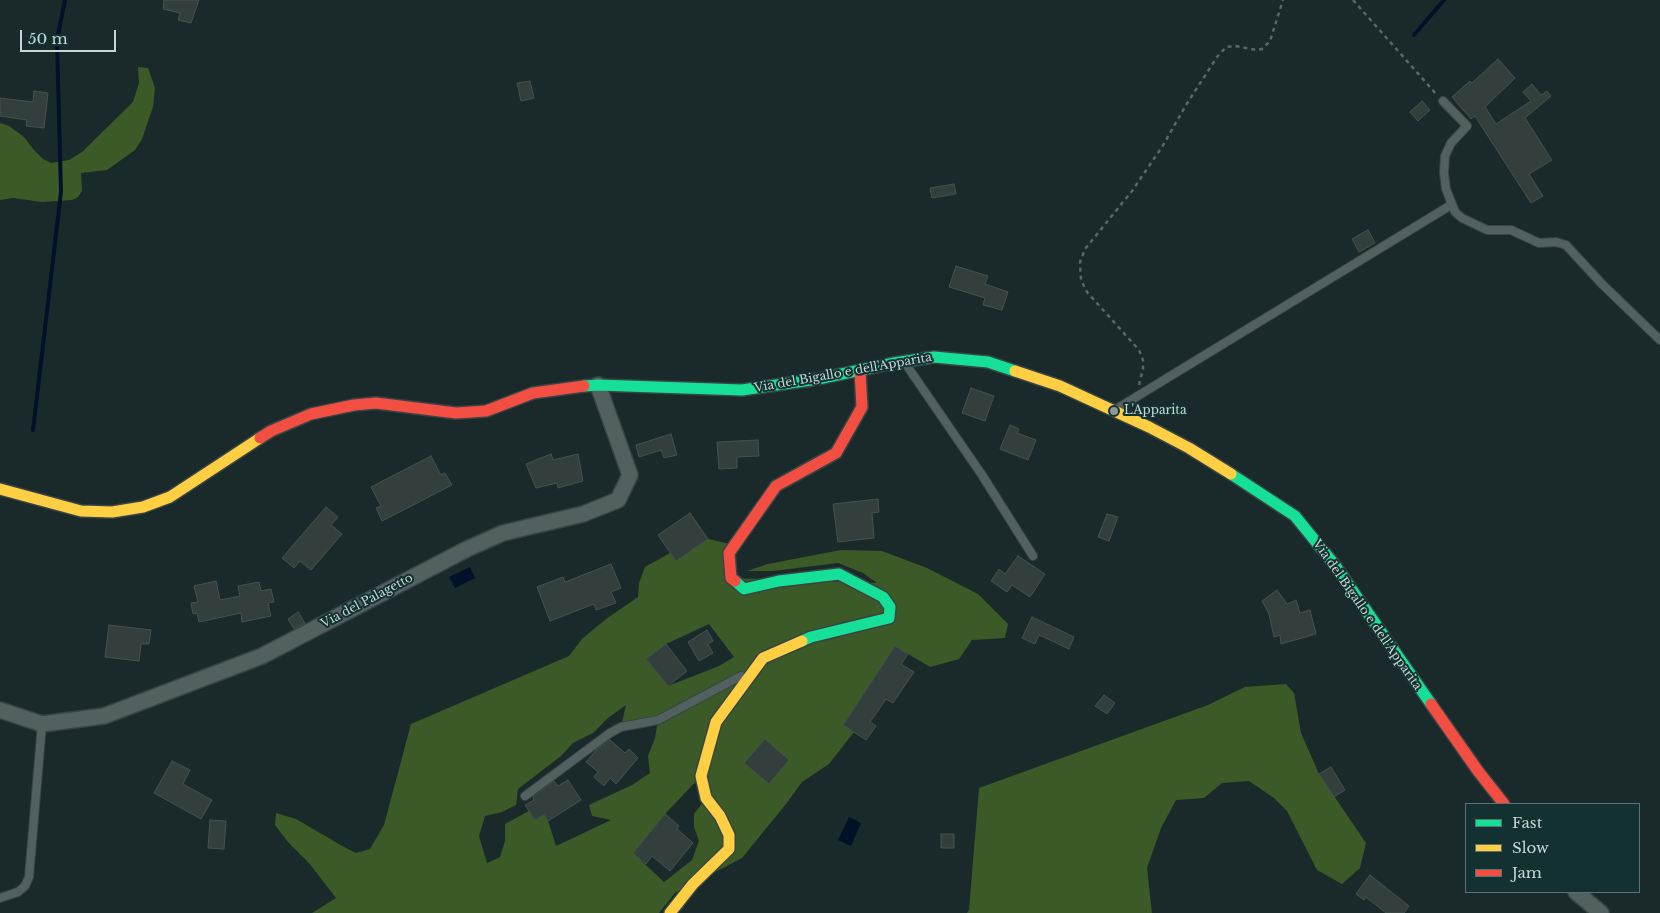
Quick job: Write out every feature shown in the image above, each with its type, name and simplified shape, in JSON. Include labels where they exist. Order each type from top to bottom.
[{"type":"street","name":"Via del Bigallo e dell'Apparita","points":[[0,489],[81,511],[112,512],[143,507],[170,497],[272,431],[311,414],[354,404],[376,403],[456,413],[486,411],[533,393],[560,388],[598,385],[742,390],[934,357],[988,362],[1060,386],[1189,448],[1234,475],[1295,516],[1334,564],[1410,677],[1456,736],[1478,771],[1503,803]]},
{"type":"street","points":[[670,913],[693,884],[729,849],[729,835],[720,816],[706,798],[701,776],[716,722],[754,669],[763,658],[811,637],[889,618],[890,607],[883,597],[839,574],[779,581],[744,589],[731,578],[729,553],[776,486],[836,453],[862,407],[860,371]]},
{"type":"street","name":"Via del Palagetto","points":[[0,710],[42,724],[104,716],[262,656],[458,554],[503,533],[583,514],[618,500],[630,475],[598,385]]},
{"type":"street","points":[[1577,893],[1601,913]]},
{"type":"lane","points":[[1444,101],[1467,126],[1451,143],[1445,156],[1444,173],[1451,205],[1462,218],[1487,230],[1511,230],[1539,242],[1556,242],[1566,245],[1602,284],[1660,340]]},
{"type":"lane","points":[[1114,411],[1451,205]]},
{"type":"lane","points":[[904,362],[982,475],[1033,556]]},
{"type":"lane","points":[[525,796],[610,733],[621,727],[658,720],[754,669]]},
{"type":"lane","points":[[0,898],[18,892],[25,886],[29,877],[42,724]]},
{"type":"path","points":[[1145,392],[1138,384],[1143,369],[1143,360],[1139,350],[1087,292],[1080,280],[1080,262],[1085,249],[1132,191],[1162,147],[1186,104],[1217,57],[1226,47],[1236,46],[1257,50],[1262,49],[1270,41],[1283,0]]},
{"type":"path","points":[[1353,0],[1444,101]]},
{"type":"green space","points":[[138,67],[148,68],[155,88],[153,107],[142,139],[135,150],[107,170],[81,173],[82,191],[78,197],[72,200],[42,202],[13,198],[0,200],[0,123],[9,126],[24,137],[43,159],[51,163],[69,160],[82,152],[133,102],[139,83]]},
{"type":"green space","points":[[708,539],[734,545],[731,578],[877,583],[863,573],[838,563],[773,571],[747,571],[768,564],[841,550],[882,551],[927,568],[978,594],[1008,624],[1005,638],[972,640],[959,659],[930,667],[895,646],[843,725],[854,732],[829,764],[802,782],[742,858],[675,893],[659,913],[312,913],[336,898],[309,863],[288,842],[275,825],[276,813],[296,819],[356,853],[370,849],[384,825],[411,724],[569,656],[582,639],[606,619],[638,597],[639,583],[645,567],[670,553],[676,561]],"holes":[[[709,624],[734,657],[719,666],[668,686],[647,659],[666,644]],[[626,705],[621,727],[658,721],[655,738],[648,756],[650,773],[632,785],[589,805],[592,816],[611,820],[556,846],[548,821],[544,815],[535,820],[529,811],[505,824],[505,841],[500,857],[487,863],[479,836],[485,816],[502,812],[516,805],[518,789],[561,756],[573,743],[593,733],[608,718]],[[701,776],[706,798],[694,814],[694,827],[699,841],[692,860],[664,882],[633,853],[665,814]]]},
{"type":"green space","points":[[1286,684],[1294,693],[1301,733],[1319,774],[1366,843],[1360,868],[1342,884],[1317,870],[1287,811],[1274,798],[1249,781],[1222,783],[1204,798],[1176,800],[1161,828],[1147,868],[1152,913],[967,913],[969,910],[979,788],[1208,705],[1245,687]]},
{"type":"water","points":[[470,567],[475,578],[455,588],[449,577]]},
{"type":"water","points":[[849,817],[861,823],[851,846],[838,840]]},
{"type":"building","points":[[164,0],[199,0],[191,23],[178,20],[180,13],[163,9]]},
{"type":"building","points":[[1498,59],[1515,78],[1485,107],[1496,124],[1531,101],[1523,92],[1532,84],[1541,95],[1547,91],[1551,96],[1525,118],[1552,160],[1529,174],[1543,196],[1531,203],[1475,116],[1471,119],[1452,97],[1470,81],[1472,83]]},
{"type":"building","points":[[530,81],[534,98],[521,101],[517,83]]},
{"type":"building","points":[[34,91],[48,93],[44,128],[26,126],[27,120],[0,116],[0,98],[33,102]]},
{"type":"building","points":[[1422,101],[1430,110],[1418,121],[1410,112]]},
{"type":"building","points":[[954,184],[956,194],[932,198],[930,188]]},
{"type":"building","points":[[1368,230],[1375,243],[1359,252],[1352,239]]},
{"type":"building","points":[[956,266],[988,276],[985,284],[1008,292],[1002,310],[983,305],[985,298],[949,287]]},
{"type":"building","points":[[971,388],[994,396],[985,421],[962,413]]},
{"type":"building","points":[[1010,425],[1019,429],[1017,433],[1036,440],[1028,460],[1000,449]]},
{"type":"building","points":[[671,434],[677,455],[664,458],[661,450],[639,457],[636,445]]},
{"type":"building","points":[[758,440],[759,456],[737,457],[737,468],[719,469],[717,442]]},
{"type":"building","points":[[551,454],[553,460],[578,454],[583,481],[558,488],[557,483],[536,488],[526,464]]},
{"type":"building","points":[[431,456],[441,475],[445,473],[452,485],[382,521],[376,508],[381,506],[371,487]]},
{"type":"building","points":[[878,499],[879,512],[872,513],[874,538],[838,542],[833,504]]},
{"type":"building","points":[[326,507],[338,517],[331,525],[342,534],[311,570],[300,561],[294,568],[282,558]]},
{"type":"building","points":[[690,513],[708,539],[676,561],[658,535]]},
{"type":"building","points":[[1107,514],[1118,517],[1109,541],[1098,537]]},
{"type":"building","points":[[1018,556],[1045,574],[1030,597],[1012,585],[1007,592],[991,581],[999,569],[1005,574]]},
{"type":"building","points":[[611,564],[621,588],[611,592],[616,603],[596,610],[594,604],[550,621],[537,587],[563,577],[565,582]]},
{"type":"building","points":[[216,581],[220,600],[240,596],[238,586],[259,582],[261,591],[271,589],[274,602],[268,603],[271,616],[242,622],[241,613],[199,622],[197,613],[193,614],[191,603],[198,602],[194,586]]},
{"type":"building","points":[[1277,590],[1287,604],[1296,600],[1300,613],[1310,610],[1316,634],[1281,644],[1280,635],[1274,637],[1269,614],[1262,601]]},
{"type":"building","points":[[298,612],[305,623],[294,629],[288,619]]},
{"type":"building","points":[[1032,617],[1074,637],[1069,649],[1039,635],[1035,644],[1022,638]]},
{"type":"building","points":[[109,625],[151,630],[149,644],[141,644],[139,661],[105,657]]},
{"type":"building","points":[[707,630],[713,641],[708,644],[713,653],[699,661],[688,642]]},
{"type":"building","points":[[666,644],[687,671],[668,686],[646,659]]},
{"type":"building","points":[[895,646],[908,654],[901,664],[914,672],[893,703],[886,699],[870,722],[876,726],[866,740],[843,725]]},
{"type":"building","points":[[1104,695],[1115,703],[1107,714],[1095,706]]},
{"type":"building","points":[[765,739],[789,760],[769,784],[744,763]]},
{"type":"building","points":[[610,740],[625,753],[629,749],[638,758],[616,784],[610,778],[604,786],[594,777],[598,772],[586,762],[596,750]]},
{"type":"building","points":[[172,761],[190,770],[183,784],[212,800],[201,819],[154,793]]},
{"type":"building","points":[[1331,767],[1345,790],[1334,797],[1319,774]]},
{"type":"building","points":[[568,780],[581,800],[548,821],[544,815],[535,820],[525,805],[534,800],[533,797],[554,781],[558,786]]},
{"type":"building","points":[[665,814],[679,826],[677,829],[693,843],[670,871],[652,856],[646,864],[633,853]]},
{"type":"building","points":[[210,820],[226,821],[224,849],[208,848]]},
{"type":"building","points":[[941,834],[954,834],[954,848],[941,848]]},
{"type":"building","points":[[1370,875],[1409,906],[1404,913],[1386,913],[1366,897],[1364,900],[1356,894]]},
{"type":"waterway","points":[[33,430],[61,192],[57,40],[65,0]]},
{"type":"waterway","points":[[1414,35],[1444,0]]},
{"type":"traffic: fast","points":[[584,386],[742,390],[818,379],[894,363],[934,357],[988,362],[1015,371]]},
{"type":"traffic: fast","points":[[1231,474],[1295,516],[1334,564],[1431,704]]},
{"type":"traffic: fast","points":[[735,581],[744,589],[779,581],[839,574],[883,597],[890,607],[889,618],[811,637],[802,641]]},
{"type":"traffic: slow","points":[[1015,371],[1060,386],[1149,427],[1189,448],[1231,474]]},
{"type":"traffic: slow","points":[[0,489],[81,511],[112,512],[143,507],[170,497],[260,438]]},
{"type":"traffic: slow","points":[[670,913],[693,884],[729,849],[729,835],[720,816],[706,798],[701,776],[716,722],[763,658],[802,641]]},
{"type":"traffic: jam","points":[[735,581],[731,578],[729,553],[776,486],[836,453],[862,407],[860,371]]},
{"type":"traffic: jam","points":[[260,438],[271,431],[311,414],[354,405],[376,403],[456,413],[486,411],[533,393],[584,386]]},
{"type":"traffic: jam","points":[[1431,704],[1478,771],[1503,803]]},
{"type":"place","name":"L'Apparita","points":[[1114,411]]}]
